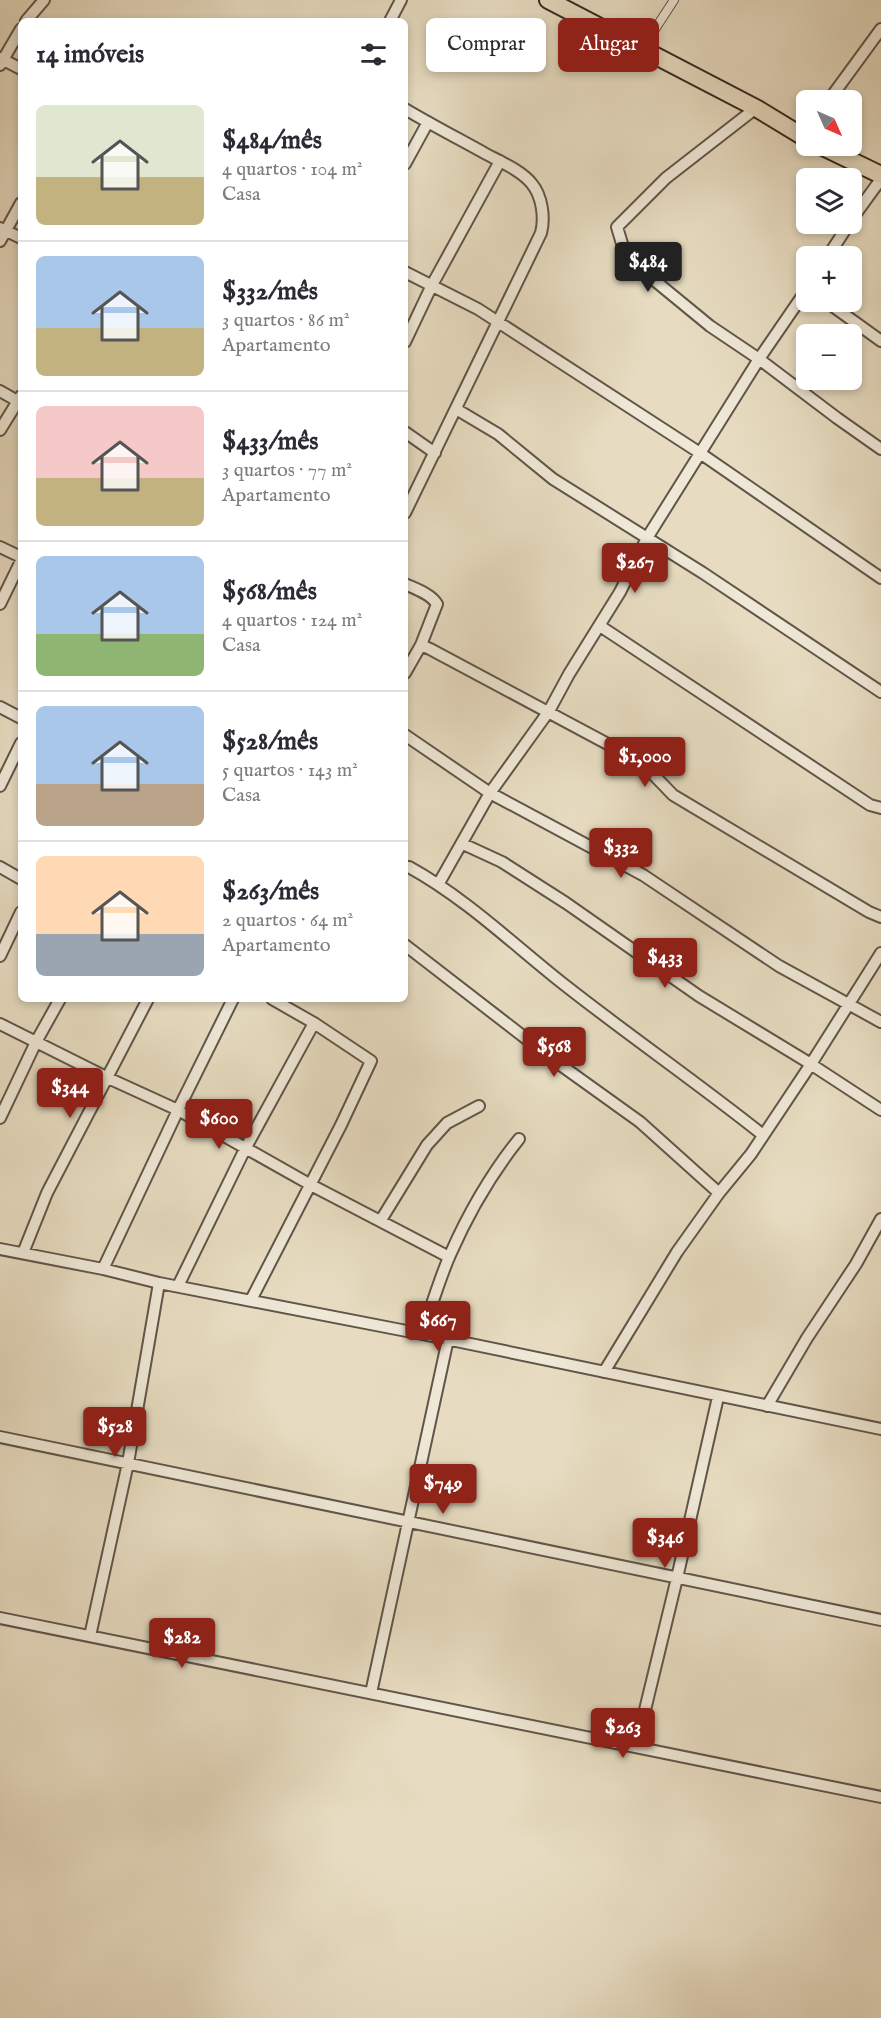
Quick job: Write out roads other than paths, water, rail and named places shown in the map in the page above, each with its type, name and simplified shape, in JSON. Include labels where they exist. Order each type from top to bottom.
[{"type":"main road","points":[[548,0],[583,18]]},
{"type":"main road","points":[[659,58],[756,108],[796,132]]},
{"type":"main road","points":[[841,156],[881,177]]},
{"type":"street","points":[[29,18],[44,0]]},
{"type":"street","points":[[392,18],[401,0]]},
{"type":"street","points":[[659,23],[674,0]]},
{"type":"street","points":[[836,90],[881,29]]},
{"type":"street","points":[[18,34],[1,61],[18,68]]},
{"type":"street","points":[[756,108],[666,178],[617,227],[626,257],[710,326],[759,359],[881,449]]},
{"type":"street","points":[[408,111],[528,179],[534,186],[542,211],[543,224],[541,233],[408,507]]},
{"type":"street","points":[[408,159],[428,122]]},
{"type":"street","points":[[408,336],[432,285],[500,161]]},
{"type":"street","points":[[862,205],[881,177]]},
{"type":"street","points":[[0,241],[3,229],[18,207]]},
{"type":"street","points":[[3,229],[18,236]]},
{"type":"street","points":[[408,273],[478,309],[700,453],[881,578]]},
{"type":"street","points":[[439,884],[490,793],[549,711],[620,592],[647,538],[759,359],[796,305]]},
{"type":"street","points":[[841,312],[881,341]]},
{"type":"street","points":[[0,391],[18,399]]},
{"type":"street","points":[[0,430],[18,403]]},
{"type":"street","points":[[456,409],[498,434],[553,478],[881,692]]},
{"type":"street","points":[[408,434],[435,453]]},
{"type":"street","points":[[0,547],[18,557]]},
{"type":"street","points":[[0,604],[18,565]]},
{"type":"street","points":[[408,586],[435,600],[437,604],[421,645],[408,668]]},
{"type":"street","points":[[600,626],[870,806],[881,808]]},
{"type":"street","points":[[421,645],[632,757],[647,768],[673,795],[869,912],[881,916]]},
{"type":"street","points":[[0,707],[18,716]]},
{"type":"street","points":[[408,737],[490,793],[644,875],[779,966],[881,1022]]},
{"type":"street","points":[[0,786],[18,749]]},
{"type":"street","points":[[463,844],[502,862],[566,903],[699,996],[811,1064],[881,1110]]},
{"type":"street","points":[[0,867],[18,877]]},
{"type":"street","points":[[408,867],[439,884],[566,986],[715,1096],[763,1136]]},
{"type":"street","points":[[0,956],[18,918]]},
{"type":"street","points":[[408,947],[555,1062],[640,1122],[719,1193]]},
{"type":"street","points":[[604,1372],[678,1252],[719,1193],[763,1136],[881,953]]},
{"type":"street","points":[[0,1118],[36,1042],[58,1002]]},
{"type":"street","points":[[23,1253],[47,1193],[146,1002]]},
{"type":"street","points":[[103,1269],[232,1002]]},
{"type":"street","points":[[251,1300],[371,1061],[314,1023],[277,1002]]},
{"type":"street","points":[[178,1286],[245,1149],[314,1023]]},
{"type":"street","points":[[0,1024],[178,1110],[310,1185],[449,1257]]},
{"type":"street","points":[[381,1220],[427,1145],[447,1123],[479,1106]]},
{"type":"street","points":[[422,1334],[449,1257],[498,1166],[519,1139]]},
{"type":"street","points":[[767,1406],[807,1338],[856,1264],[881,1219]]},
{"type":"street","points":[[0,1249],[881,1429]]},
{"type":"street","points":[[90,1636],[128,1463],[159,1283]]},
{"type":"street","points":[[370,1693],[448,1339]]},
{"type":"street","points":[[636,1747],[718,1396]]},
{"type":"street","points":[[0,1437],[881,1620]]},
{"type":"street","points":[[0,1618],[881,1797]]}]
